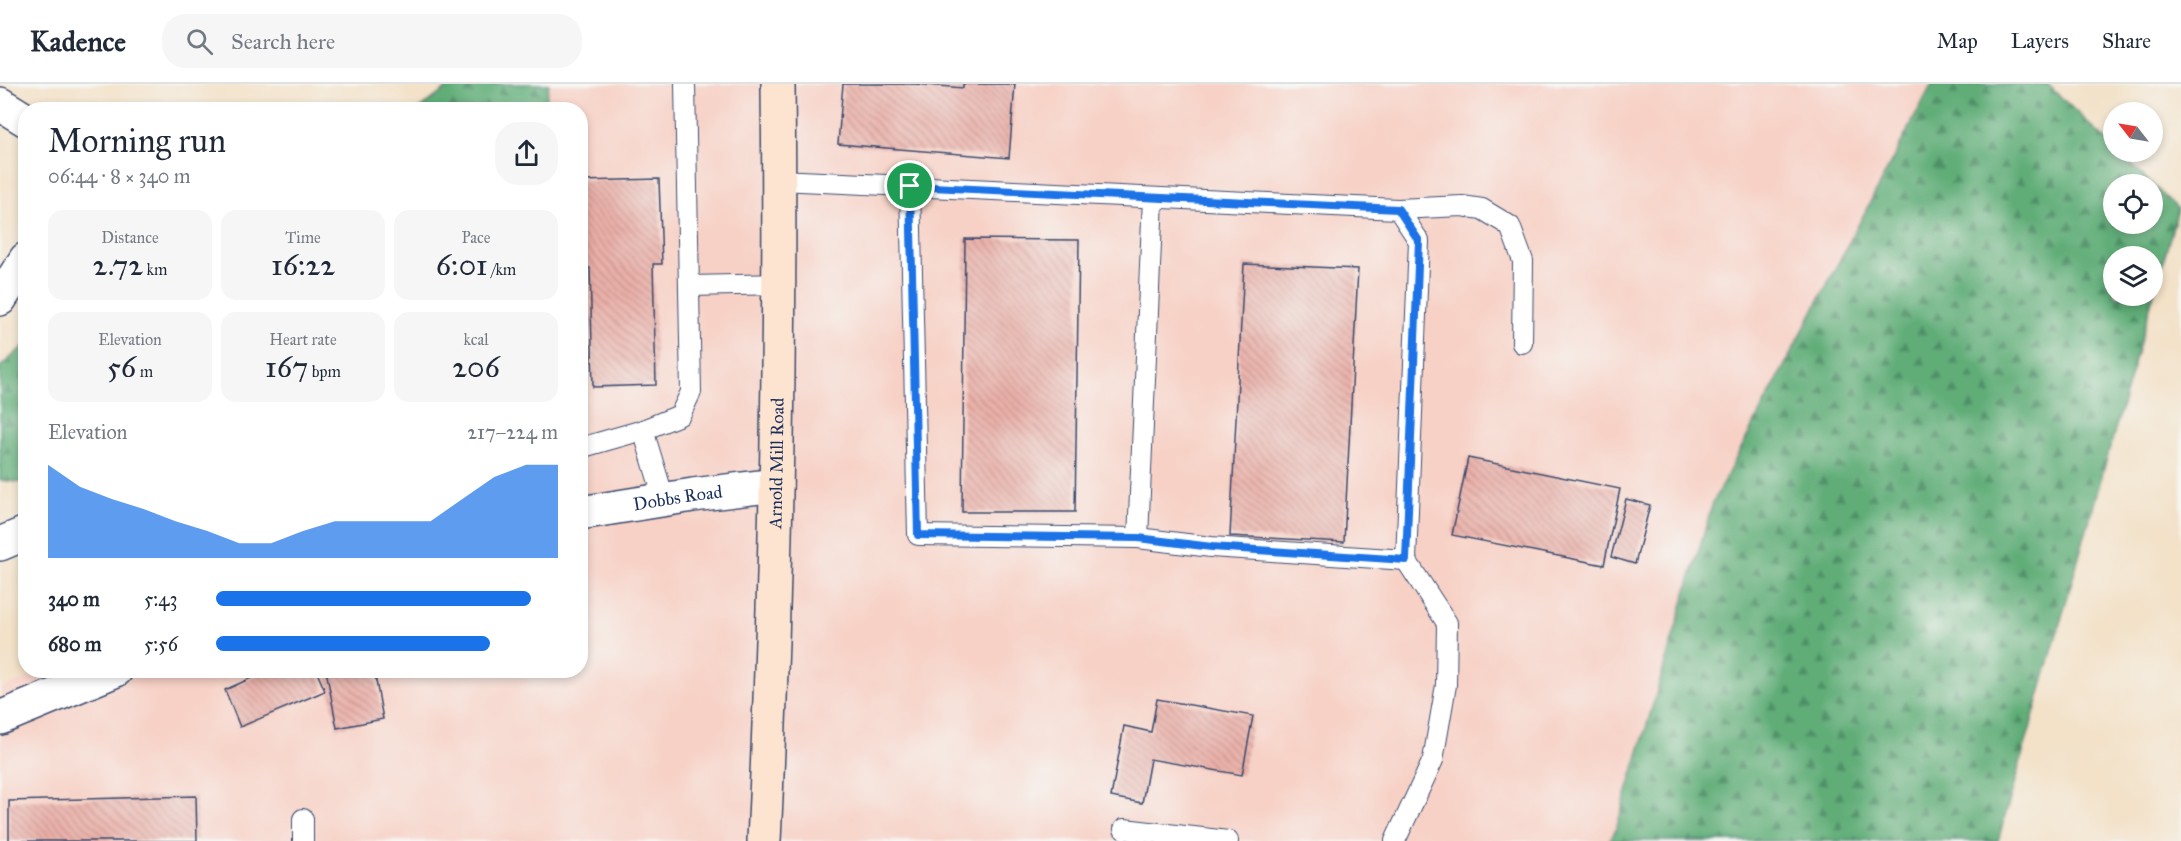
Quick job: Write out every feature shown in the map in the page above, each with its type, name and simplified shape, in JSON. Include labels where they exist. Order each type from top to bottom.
[{"type":"main road","name":"Arnold Mill Road","points":[[764,841],[771,688],[776,485],[778,84]]},
{"type":"street","points":[[0,104],[18,115]]},
{"type":"street","points":[[0,299],[18,271]]},
{"type":"street","name":"Dobbs Road","points":[[588,512],[664,499],[776,485]]},
{"type":"street","points":[[0,544],[18,536]]},
{"type":"street","points":[[0,718],[97,678]]},
{"type":"lane","points":[[588,446],[643,430],[680,415],[691,392],[685,84]]},
{"type":"lane","points":[[779,180],[1398,209],[1462,206],[1482,209],[1510,226],[1523,261],[1522,343]]},
{"type":"lane","points":[[910,186],[918,535],[1138,538],[1212,547],[1406,560]]},
{"type":"lane","points":[[1138,538],[1153,198]]},
{"type":"lane","points":[[1395,841],[1433,760],[1446,686],[1447,623],[1406,560],[1419,241],[1398,209]]},
{"type":"lane","points":[[690,286],[778,284]]},
{"type":"lane","points":[[643,430],[664,499]]},
{"type":"lane","points":[[303,819],[303,841]]},
{"type":"lane","points":[[1124,829],[1228,841]]},
{"type":"shaded area","points":[[549,84],[1932,84],[1713,502],[1616,829],[1609,841],[0,841],[0,689],[28,678],[588,678],[588,102],[546,102]]},
{"type":"green space","points":[[446,84],[549,84],[546,102],[428,102],[446,89]]},
{"type":"green space","points":[[1932,84],[2047,84],[2103,137],[2103,162],[2129,162],[2141,174],[2103,174],[2103,234],[2163,234],[2163,195],[2178,209],[2163,262],[2163,246],[2103,246],[2103,306],[2150,306],[1998,841],[1609,841],[1616,829],[1713,502]]},
{"type":"green space","points":[[18,351],[18,482],[0,480],[0,367]]},
{"type":"building","points":[[843,84],[915,84],[963,88],[963,84],[1015,84],[1009,158],[838,144]]},
{"type":"building","points":[[659,179],[662,264],[653,264],[656,385],[593,387],[590,268],[588,268],[588,181]]},
{"type":"building","points":[[965,239],[1079,240],[1075,512],[962,512]]},
{"type":"building","points":[[1244,264],[1358,269],[1344,542],[1230,536]]},
{"type":"building","points":[[1468,458],[1620,489],[1604,565],[1452,535]]},
{"type":"building","points":[[1626,499],[1650,505],[1635,564],[1611,557]]},
{"type":"building","points":[[251,678],[319,678],[325,691],[240,727],[225,690]]},
{"type":"building","points":[[328,678],[375,678],[383,719],[337,728]]},
{"type":"building","points":[[1157,699],[1253,716],[1242,775],[1150,759],[1142,803],[1111,797],[1124,726],[1151,732]]},
{"type":"building","points":[[196,796],[197,841],[9,841],[9,801]]},
{"type":"route","points":[[910,186],[1398,209],[1419,241],[1406,560],[1212,547],[1138,538],[918,535],[910,186]]}]
